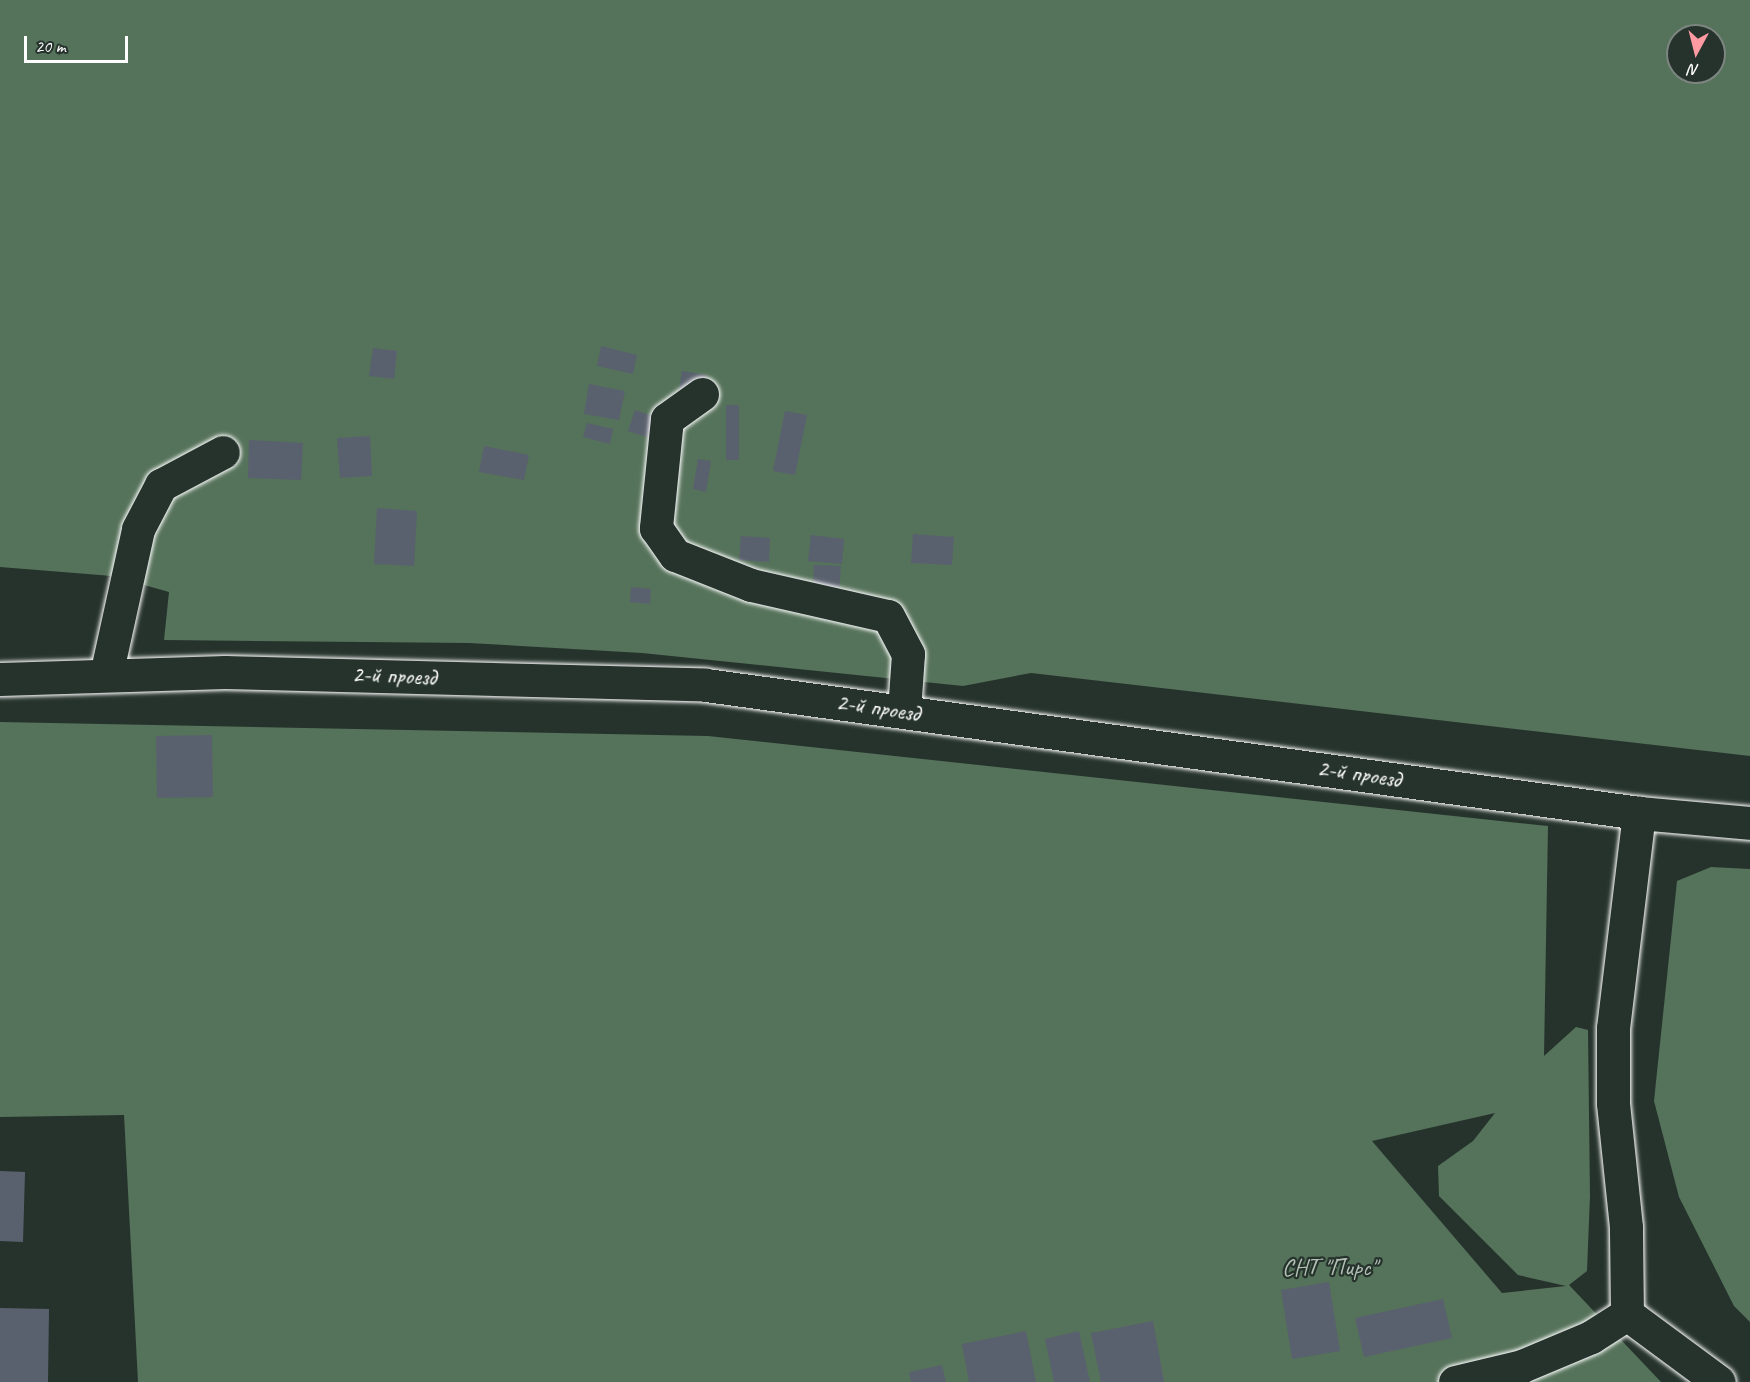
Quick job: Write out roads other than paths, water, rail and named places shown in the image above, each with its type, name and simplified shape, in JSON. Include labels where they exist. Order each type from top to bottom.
[{"type":"street","points":[[702,394],[667,419],[656,528],[675,555],[751,585],[888,616],[908,654],[904,711]]},
{"type":"street","points":[[106,675],[143,520],[161,485],[223,452]]},
{"type":"street","name":"2-й проезд","points":[[0,678],[225,672],[706,685],[1639,813],[1750,822]]},
{"type":"street","points":[[1627,1314],[1626,1227],[1613,1103],[1613,1028],[1639,813]]},
{"type":"street","points":[[1455,1382],[1522,1366],[1591,1337],[1627,1314]]},
{"type":"street","points":[[1627,1314],[1719,1382]]},
{"type":"park label","name":"СНТ \"Пирс\"","points":[[1329,1268]]}]
